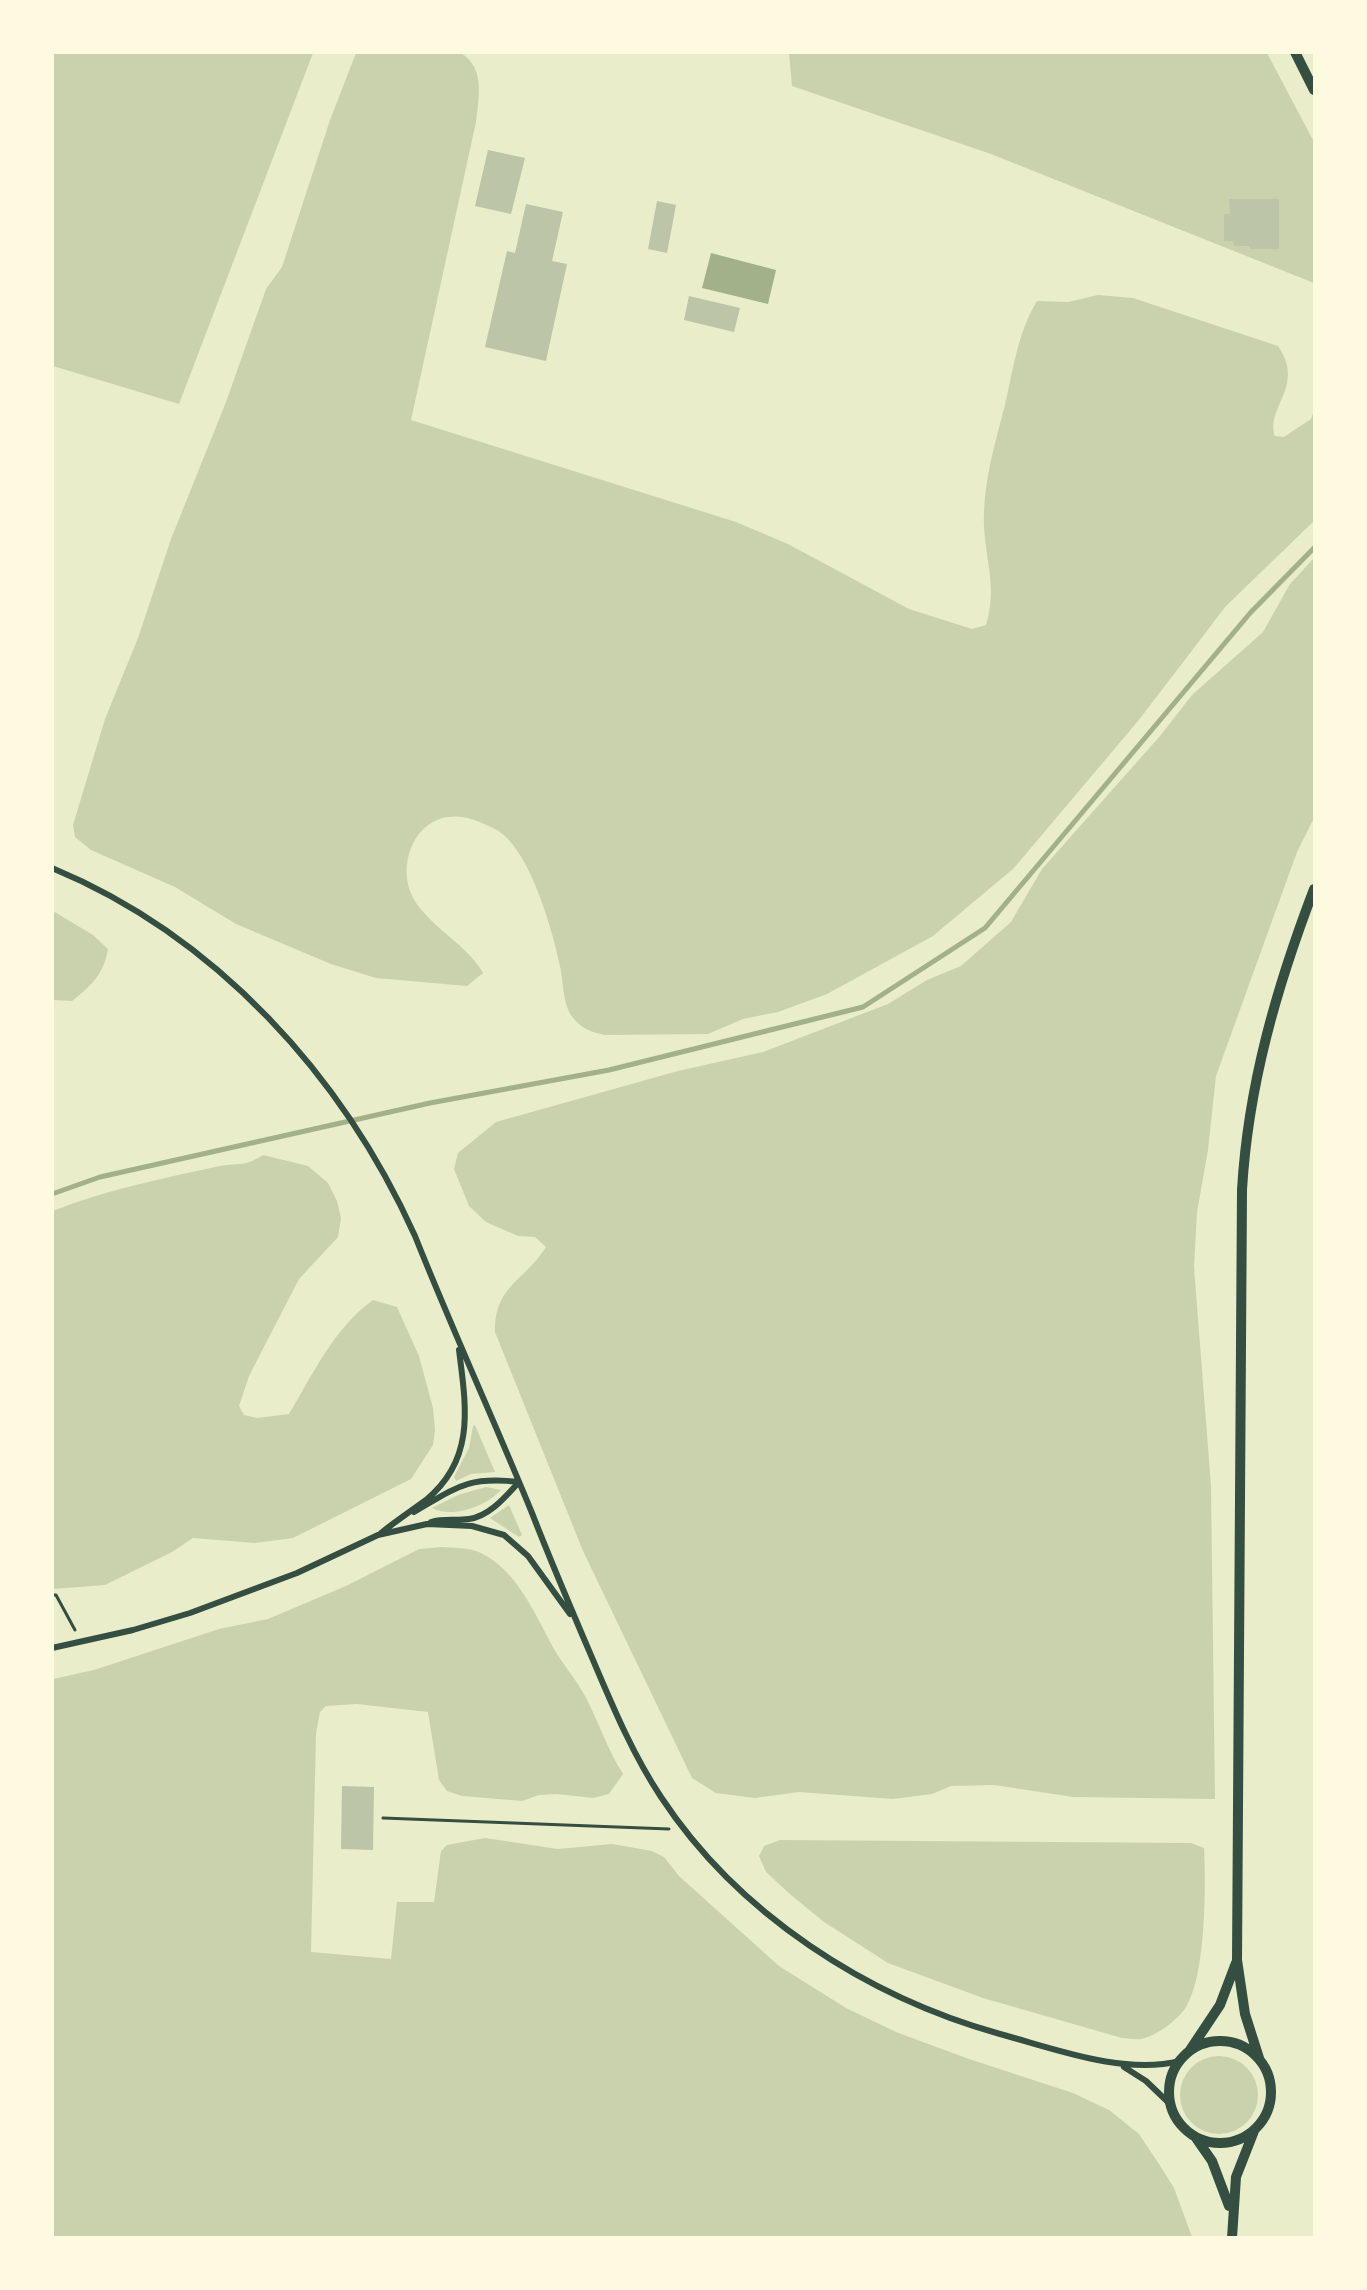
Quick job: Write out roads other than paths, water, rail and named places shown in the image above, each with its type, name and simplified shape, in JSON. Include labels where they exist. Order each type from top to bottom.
[{"type":"street","points":[[1295,52],[1314,90]]},
{"type":"street","points":[[52,867],[132,907],[202,956],[261,1011],[337,1100],[368,1146],[408,1221],[575,1620],[635,1753],[659,1795],[701,1849],[777,1921],[830,1960],[897,1997],[962,2023],[1118,2064],[1146,2067],[1184,2057],[1201,2045],[1216,2041],[1247,2048],[1259,2058]]},
{"type":"street","points":[[1196,2138],[1211,2143],[1226,2143],[1241,2139],[1254,2131],[1263,2121],[1271,2098],[1267,2070],[1259,2058],[1245,2014],[1237,1960],[1244,1164],[1251,1105],[1268,1027],[1314,889]]},
{"type":"street","points":[[378,1535],[432,1494],[460,1452],[467,1412],[458,1344]]},
{"type":"street","points":[[52,1648],[190,1613],[297,1573],[378,1535],[454,1488],[474,1480],[494,1479],[519,1482]]},
{"type":"street","points":[[378,1535],[445,1518],[470,1519],[482,1515],[519,1482]]},
{"type":"street","points":[[378,1535],[417,1526],[447,1524],[472,1526],[504,1534],[528,1556],[575,1620]]},
{"type":"street","points":[[1170,2104],[1171,2082],[1184,2057],[1220,2005],[1237,1960]]},
{"type":"street","points":[[1118,2064],[1146,2080],[1170,2104],[1185,2129],[1196,2138],[1217,2170],[1231,2211]]},
{"type":"street","points":[[1232,2238],[1231,2211],[1238,2170],[1254,2131]]},
{"type":"waterway","points":[[52,1194],[100,1177],[430,1103],[609,1070],[863,1007],[985,928],[1251,612],[1314,548]]}]
